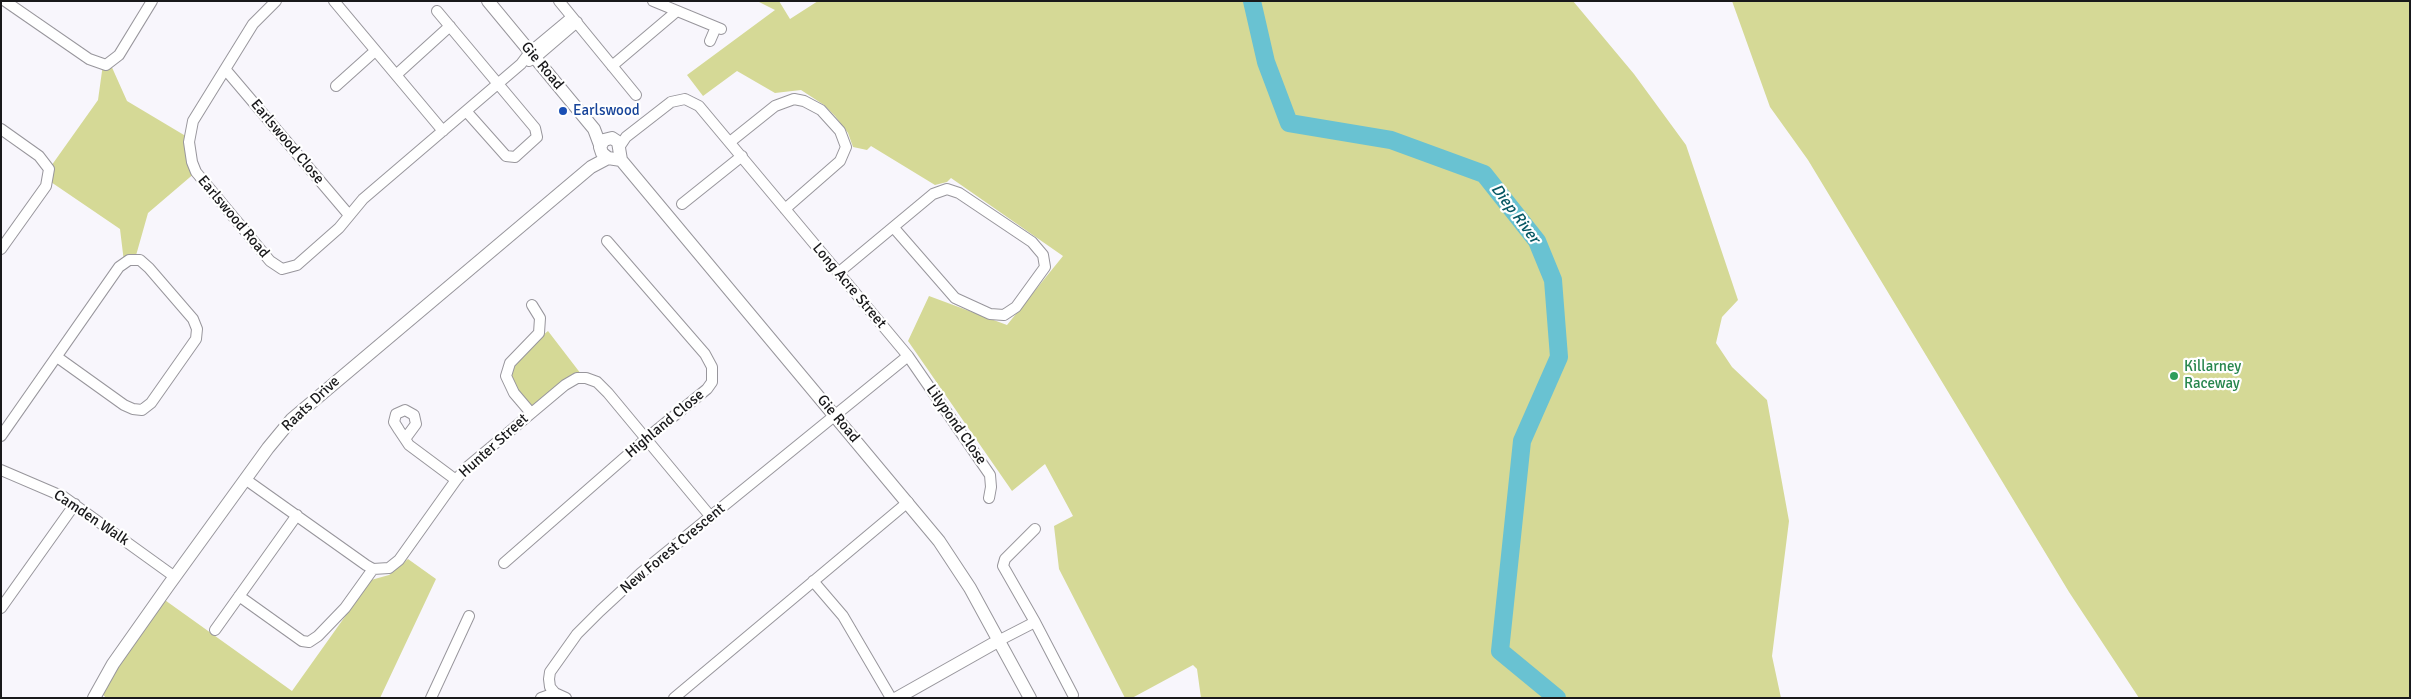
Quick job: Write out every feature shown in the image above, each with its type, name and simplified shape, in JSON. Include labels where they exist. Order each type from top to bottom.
[{"type":"street","points":[[5,1],[88,59],[106,65],[119,56],[152,1]]},
{"type":"street","name":"Earlswood Road","points":[[276,1],[258,18],[225,68],[193,121],[189,142],[192,162],[196,172],[270,261],[282,269],[297,265],[339,228],[363,199],[574,20]]},
{"type":"street","points":[[334,1],[443,130]]},
{"type":"street","name":"Gie Road","points":[[488,1],[908,502],[957,567],[1030,698]]},
{"type":"street","points":[[559,1],[636,94]]},
{"type":"street","points":[[653,1],[718,28],[710,41]]},
{"type":"street","points":[[437,11],[536,128],[537,137],[515,156],[506,156],[466,111]]},
{"type":"street","points":[[612,66],[677,11]]},
{"type":"street","points":[[396,75],[450,26]]},
{"type":"street","points":[[336,86],[375,51]]},
{"type":"street","name":"Earlswood Close","points":[[225,68],[349,216]]},
{"type":"street","name":"Long Acre Street","points":[[613,148],[671,102],[685,99],[699,106],[908,356]]},
{"type":"street","points":[[730,142],[775,106],[794,99],[804,100],[821,110],[840,131],[846,147],[840,161],[785,209]]},
{"type":"street","points":[[1,129],[39,156],[49,168],[46,186],[2,247]]},
{"type":"street","name":"Raats Drive","points":[[94,698],[113,664],[245,479],[280,434],[305,407],[613,148]]},
{"type":"street","points":[[682,204],[742,156]]},
{"type":"street","points":[[838,273],[936,192],[951,190],[1032,242],[1043,255],[1045,267],[1016,307],[1004,314],[990,314],[955,298],[894,228]]},
{"type":"street","name":"Highland Close","points":[[504,563],[647,438],[707,389],[712,382],[712,367],[705,354],[607,241]]},
{"type":"street","points":[[1,436],[119,267],[129,260],[140,260],[149,268],[193,319],[197,329],[196,339],[151,403],[142,410],[124,405],[57,357]]},
{"type":"street","points":[[531,413],[514,393],[506,376],[510,363],[540,333],[540,318],[532,305]]},
{"type":"street","points":[[834,415],[908,356]]},
{"type":"street","name":"Lilypond Close","points":[[908,356],[990,476],[989,498]]},
{"type":"street","name":"Hunter Street","points":[[373,569],[389,568],[399,560],[456,480],[531,413],[565,385],[577,378],[586,378],[597,382],[608,393],[711,517]]},
{"type":"street","name":"New Forest Crescent","points":[[555,693],[550,687],[549,676],[577,634],[641,573],[834,415]]},
{"type":"street","points":[[406,440],[420,454],[456,480]]},
{"type":"street","name":"Camden Walk","points":[[1,470],[47,488],[75,504],[175,577]]},
{"type":"street","points":[[239,596],[302,641],[309,642],[318,636],[345,608],[373,569],[245,479]]},
{"type":"street","points":[[674,698],[908,502]]},
{"type":"street","points":[[1,608],[75,504]]},
{"type":"street","points":[[215,630],[297,515]]},
{"type":"street","points":[[1036,528],[1005,559],[1003,566],[1073,694]]},
{"type":"street","points":[[813,581],[843,616],[891,698]]},
{"type":"street","points":[[431,698],[469,616]]},
{"type":"street","points":[[898,698],[1035,622]]},
{"type":"street","points":[[540,698],[555,693],[566,698]]},
{"type":"green space","points":[[757,1],[779,1],[790,19],[818,1],[1573,1],[1634,74],[1686,145],[1738,300],[1722,317],[1716,343],[1732,367],[1767,400],[1789,521],[1772,656],[1781,698],[1201,698],[1197,669],[1193,665],[1132,698],[1125,698],[1059,569],[1054,526],[1073,516],[1045,464],[1012,491],[908,341],[929,296],[1007,325],[1063,256],[951,178],[947,182],[935,185],[871,146],[867,150],[853,147],[848,133],[835,116],[824,105],[801,90],[775,93],[737,71],[703,96],[687,75],[775,10]]},
{"type":"green space","name":"Killarney Raceway","points":[[1732,1],[2410,1],[2410,698],[2139,698],[2069,592],[1808,160],[1770,107]]},
{"type":"green space","points":[[110,63],[127,101],[189,138],[196,172],[148,213],[135,259],[124,262],[120,229],[48,180],[49,169],[98,100],[103,64]]},
{"type":"green space","points":[[548,331],[581,374],[532,412],[511,385],[512,360]]},
{"type":"green space","points":[[408,559],[436,579],[380,698],[106,698],[98,689],[162,598],[292,691],[371,580],[389,575]]},
{"type":"waterway","name":"Diep River","points":[[1252,1],[1266,62],[1289,123],[1391,140],[1484,174],[1537,241],[1553,280],[1559,357],[1522,441],[1500,651],[1557,698]]},
{"type":"place","name":"Earlswood","points":[[563,111]]},
{"type":"place","name":"Killarney Raceway","points":[[2174,376]]}]
